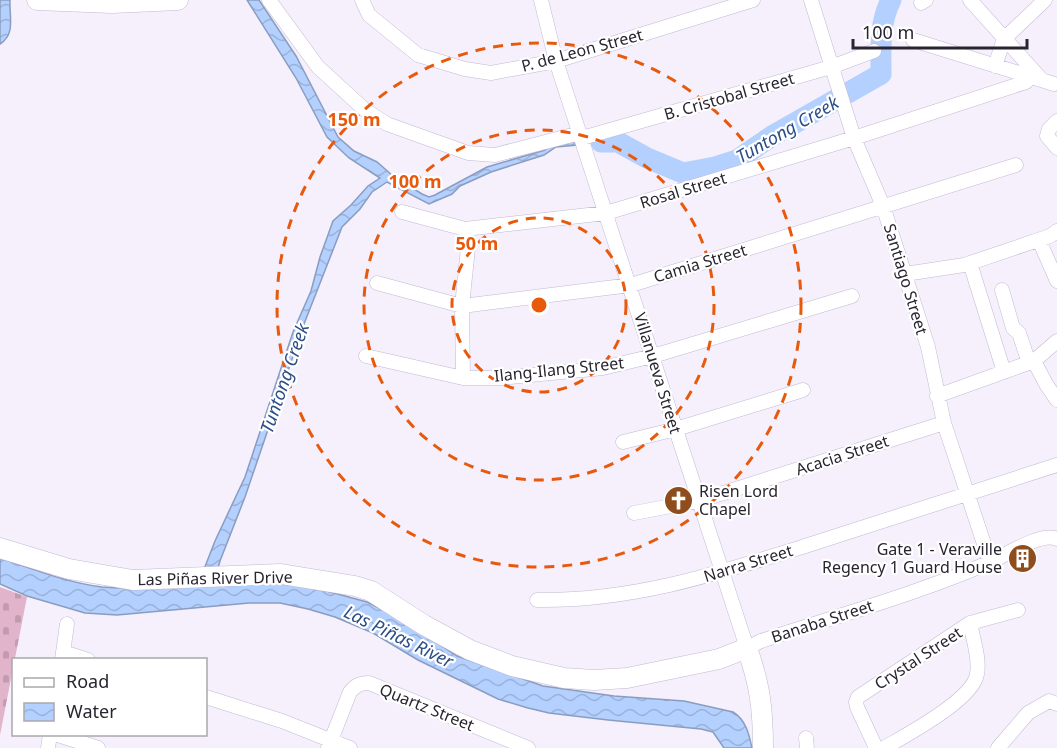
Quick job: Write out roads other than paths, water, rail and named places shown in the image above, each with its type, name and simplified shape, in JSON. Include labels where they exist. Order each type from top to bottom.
[{"type":"street","points":[[37,0],[111,3],[178,0]]},
{"type":"street","name":"B. Cristobal Street","points":[[269,0],[318,67],[365,110],[387,124],[468,153],[495,155],[583,140],[831,67],[874,51]]},
{"type":"street","name":"P. de Leon Street","points":[[362,0],[369,15],[418,55],[465,69],[491,73],[556,61],[753,0]]},
{"type":"street","name":"Villanueva Street","points":[[541,0],[556,61],[631,285],[761,694],[763,748]]},
{"type":"street","name":"Santiago Street","points":[[811,0],[854,138],[883,206],[905,274],[928,347],[944,423],[990,562]]},
{"type":"street","points":[[970,0],[1004,39],[1053,83]]},
{"type":"street","points":[[995,66],[1004,39],[1045,0]]},
{"type":"street","points":[[913,40],[1053,83]]},
{"type":"street","name":"Rosal Street","points":[[402,212],[465,230],[606,213],[854,138],[1026,82]]},
{"type":"street","points":[[1057,121],[1049,129],[1047,136],[1057,148]]},
{"type":"street","name":"Camia Street","points":[[377,283],[462,306],[631,285],[1016,165]]},
{"type":"street","points":[[463,378],[462,306],[468,248],[465,230]]},
{"type":"street","points":[[905,274],[970,264],[1050,236],[1057,231]]},
{"type":"street","points":[[1039,240],[1055,271]]},
{"type":"street","points":[[970,264],[1005,372]]},
{"type":"street","points":[[1002,290],[1014,328],[1019,333],[1031,362],[1057,400]]},
{"type":"street","name":"Ilang-Ilang Street","points":[[366,356],[463,378],[501,378],[603,368],[652,356],[852,296]]},
{"type":"street","points":[[937,396],[1031,362],[1057,341]]},
{"type":"street","points":[[623,442],[675,429],[803,390]]},
{"type":"street","name":"Acacia Street","points":[[634,513],[698,501],[944,423]]},
{"type":"street","name":"Narra Street","points":[[537,600],[585,600],[637,593],[724,573],[1057,465]]},
{"type":"street","name":"Banaba Street","points":[[627,678],[710,661],[760,641],[947,580],[1046,537],[1057,539]]},
{"type":"street","name":"Las Piñas River Drive","points":[[0,548],[69,569],[133,580],[281,574],[355,586],[371,591],[454,642],[512,666],[564,678],[594,680],[627,678]]},
{"type":"street","name":"Crystal Street","points":[[876,748],[856,702],[863,693],[970,623],[1018,610]]},
{"type":"street","points":[[884,748],[940,714],[970,689],[978,667],[970,623]]},
{"type":"street","points":[[62,656],[67,624]]},
{"type":"street","name":"Quartz Street","points":[[330,744],[350,692],[355,686],[369,683],[528,748]]},
{"type":"street","points":[[207,697],[282,721],[330,744],[350,748]]},
{"type":"street","points":[[998,748],[1028,713],[1049,701],[1057,704]]},
{"type":"street","points":[[58,736],[98,748]]},
{"type":"water","points":[[0,0],[10,0],[11,24],[8,35],[0,44]]},
{"type":"water","name":"Las Piñas River","points":[[247,0],[259,0],[296,56],[338,137],[354,151],[377,162],[393,176],[422,194],[429,197],[435,195],[487,167],[545,150],[553,142],[574,138],[577,145],[556,147],[544,155],[491,172],[429,204],[387,182],[372,192],[360,209],[342,227],[304,324],[214,582],[308,586],[367,602],[400,618],[457,656],[543,686],[614,696],[684,701],[733,712],[744,723],[752,748],[724,748],[713,732],[701,729],[549,713],[498,699],[418,660],[373,633],[335,617],[308,609],[280,603],[249,603],[117,615],[85,613],[27,596],[0,584],[0,558],[63,579],[102,587],[138,588],[199,582],[245,477],[293,332],[311,291],[333,221],[368,186],[380,178],[349,158],[327,137],[296,78]]},
{"type":"waterway","name":"Tuntong Creek","points":[[601,142],[618,142],[647,158],[683,173],[737,160],[772,136],[881,74],[884,18],[891,0]]},
{"type":"waterway","name":"Tuntong Creek","points":[[589,141],[601,142]]},
{"type":"place","name":"Risen Lord Chapel","points":[[678,500]]},
{"type":"place","name":"Gate 1 - Veraville Regency 1 Guard House","points":[[1023,558]]}]
